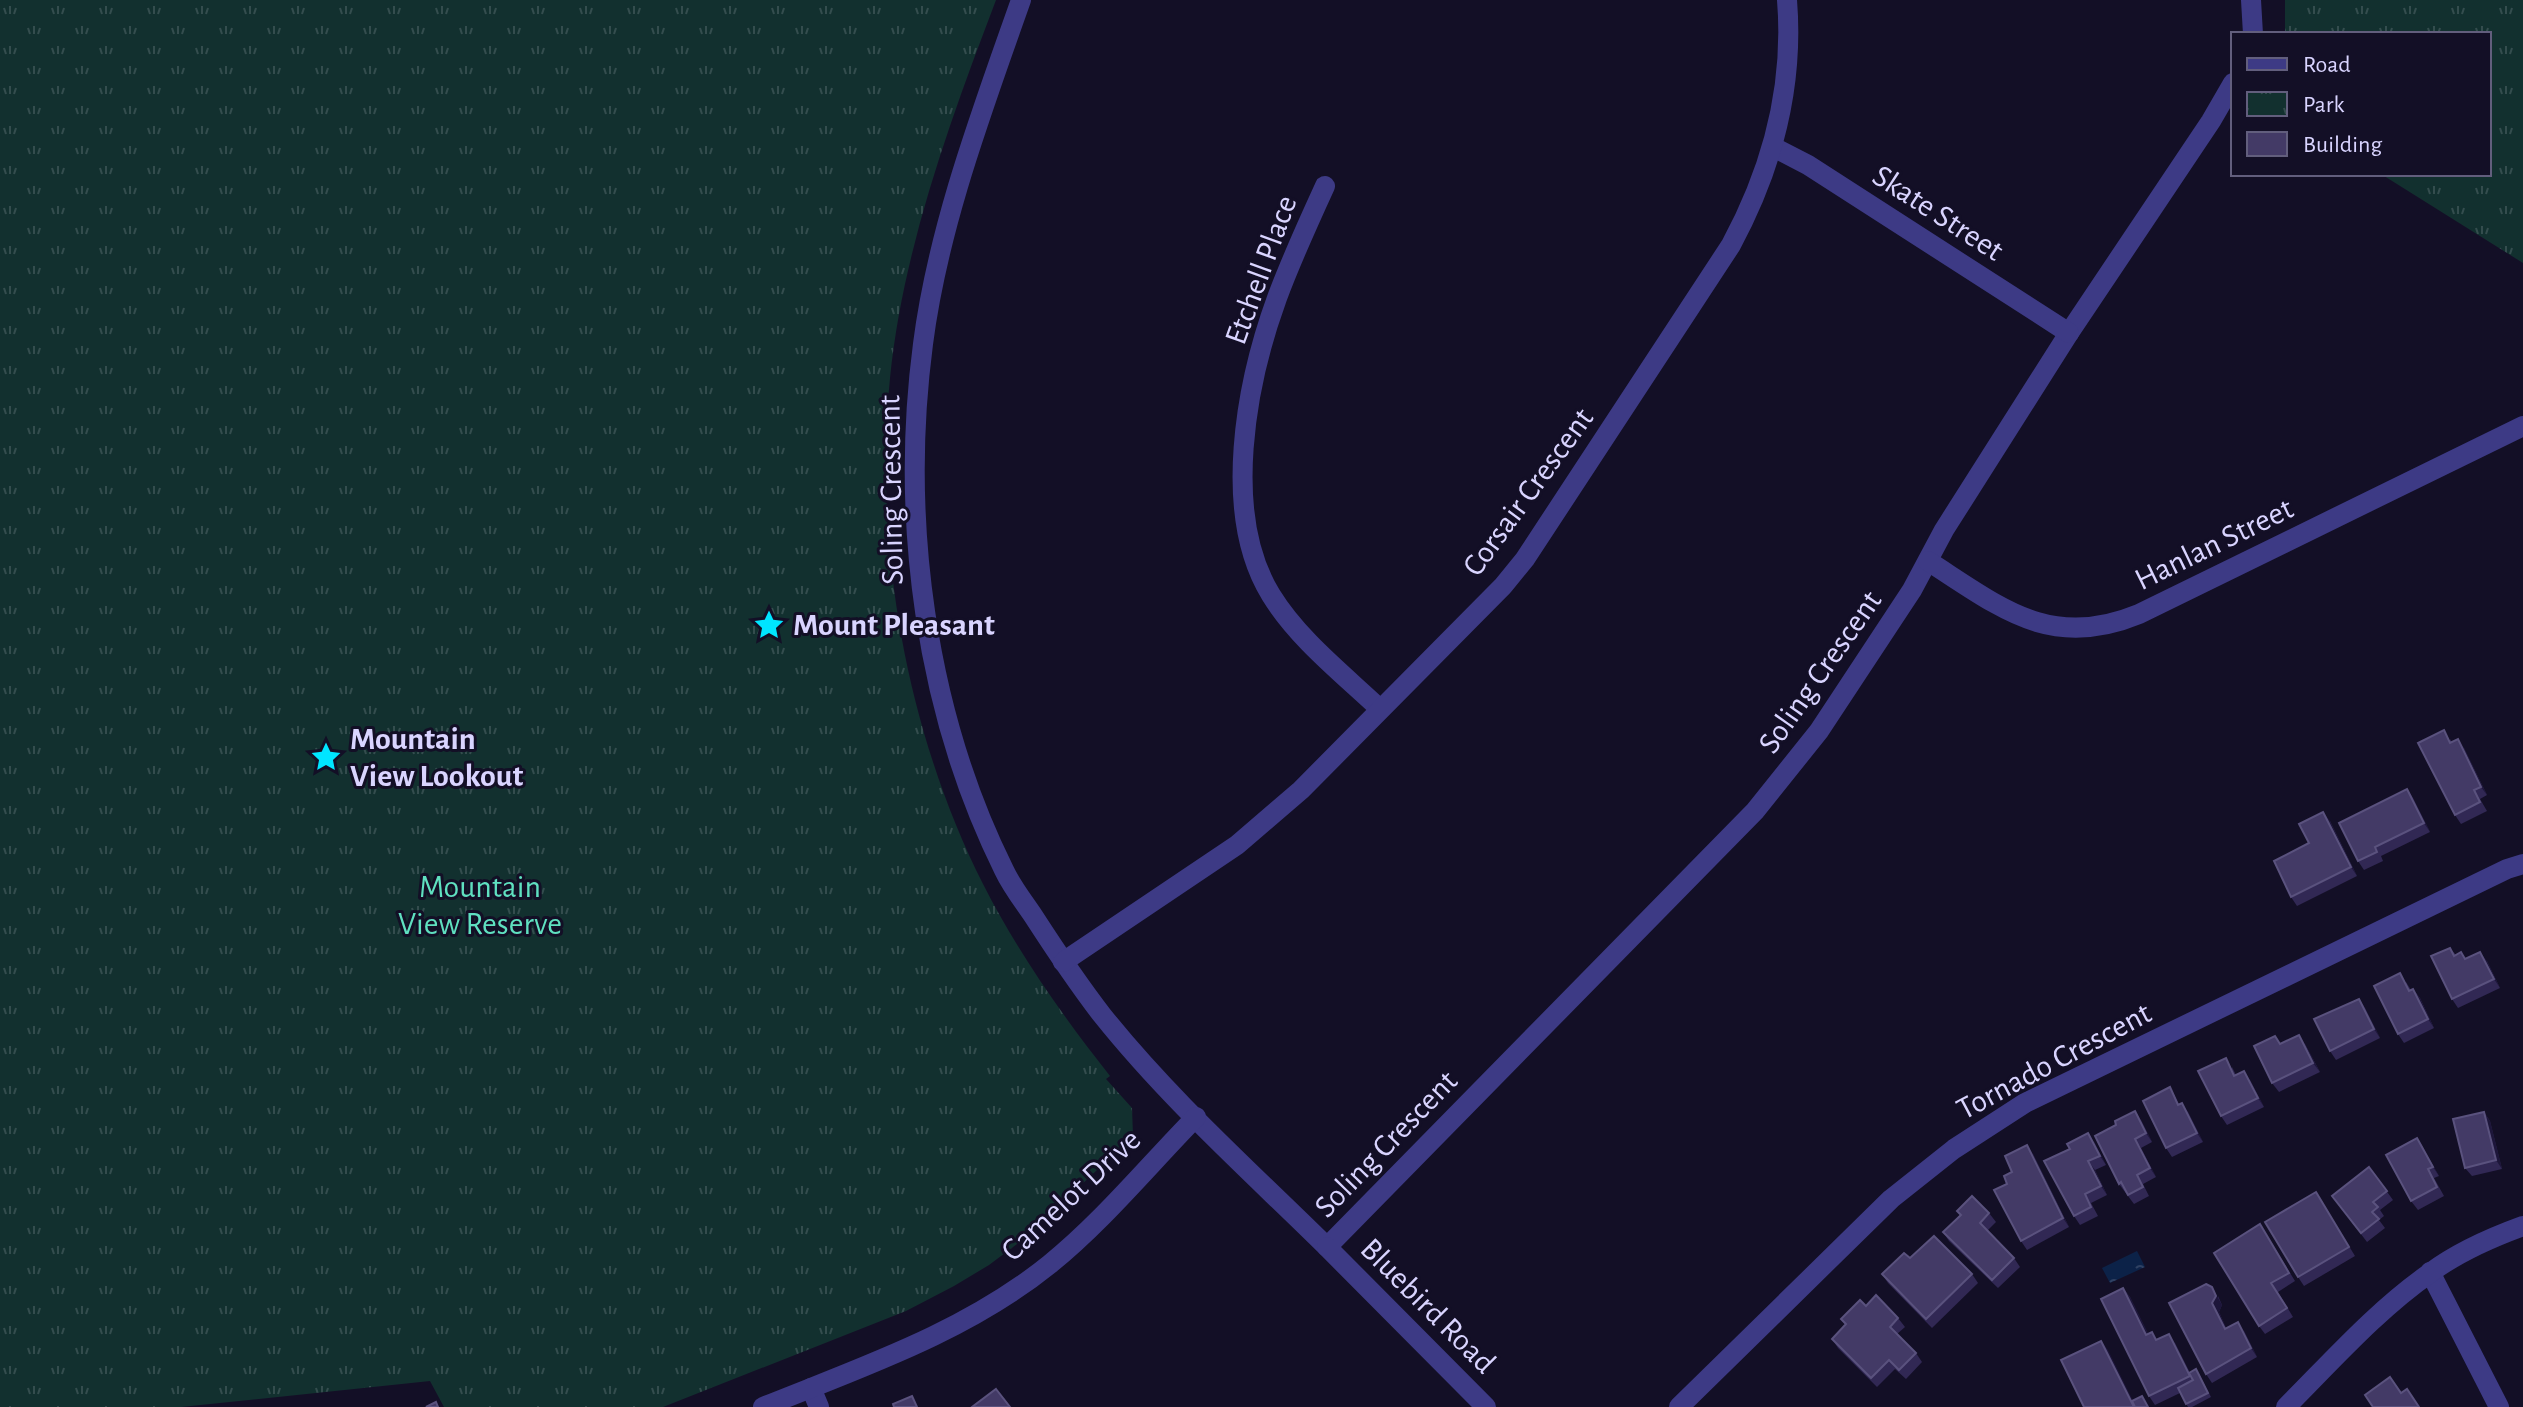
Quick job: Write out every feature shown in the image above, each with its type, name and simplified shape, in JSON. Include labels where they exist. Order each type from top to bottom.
[{"type":"street","name":"Soling Crescent","points":[[1021,0],[970,146],[940,260],[923,343],[916,443],[915,524],[922,598],[935,670],[965,779],[1005,872],[1063,962],[1131,1049],[1327,1247],[1773,791],[1819,731],[1912,590],[1944,530],[2231,86]]},
{"type":"street","name":"Corsair Crescent","points":[[1063,962],[1237,845],[1301,790],[1503,586],[1548,526],[1731,245],[1763,180],[1773,147],[1787,66],[1787,0]]},
{"type":"street","points":[[2251,0],[2253,32]]},
{"type":"street","name":"Skate Street","points":[[1773,147],[1808,165],[2069,333]]},
{"type":"street","name":"Etchell Place","points":[[1325,186],[1276,301],[1258,364],[1243,464],[1245,516],[1256,565],[1277,604],[1293,625],[1380,709]]},
{"type":"street","name":"Hanlan Street","points":[[1928,561],[2003,609],[2026,620],[2073,629],[2105,626],[2139,614],[2523,426]]},
{"type":"street","name":"Tornado Crescent","points":[[1679,1407],[1891,1199],[1954,1149],[2039,1096],[2507,869],[2523,864]]},
{"type":"street","name":"Camelot Drive","points":[[763,1407],[815,1397],[944,1332],[1050,1264],[1196,1117]]},
{"type":"street","points":[[2286,1407],[2398,1297],[2430,1272],[2471,1248],[2523,1226]]},
{"type":"street","name":"Bluebird Road","points":[[1327,1247],[1484,1406]]},
{"type":"street","points":[[2430,1272],[2499,1407]]},
{"type":"green space","name":"Mountain View Reserve","points":[[0,0],[996,0],[931,186],[906,282],[890,378],[886,442],[887,506],[892,572],[916,702],[956,826],[983,884],[1026,959],[1110,1076],[1106,1079],[1132,1108],[1133,1136],[1025,1238],[989,1265],[906,1311],[663,1407],[444,1407],[430,1381],[181,1407],[0,1407]]},
{"type":"green space","points":[[2285,0],[2523,0],[2523,263],[2384,176],[2491,176],[2491,32],[2285,32]]},
{"type":"water","points":[[2137,1251],[2145,1267],[2110,1283],[2102,1268]]},
{"type":"building","points":[[2444,730],[2450,743],[2458,739],[2481,787],[2474,790],[2480,802],[2455,815],[2418,743]]},
{"type":"building","points":[[2407,789],[2424,823],[2375,847],[2377,852],[2358,861],[2339,823]]},
{"type":"building","points":[[2323,812],[2351,867],[2291,897],[2274,861],[2309,843],[2299,824]]},
{"type":"building","points":[[2450,948],[2454,956],[2461,952],[2465,959],[2480,952],[2494,979],[2452,999],[2431,956]]},
{"type":"building","points":[[2400,973],[2409,991],[2413,989],[2428,1019],[2398,1034],[2374,986]]},
{"type":"building","points":[[2359,999],[2374,1029],[2330,1051],[2314,1019]]},
{"type":"building","points":[[2299,1035],[2313,1063],[2272,1083],[2254,1046],[2275,1036],[2280,1044]]},
{"type":"building","points":[[2226,1058],[2234,1076],[2244,1071],[2258,1098],[2221,1116],[2198,1071]]},
{"type":"building","points":[[2170,1087],[2197,1133],[2166,1148],[2143,1101]]},
{"type":"building","points":[[2135,1111],[2146,1133],[2135,1139],[2150,1168],[2137,1175],[2143,1187],[2128,1195],[2121,1182],[2119,1184],[2095,1136]]},
{"type":"building","points":[[2484,1112],[2496,1160],[2465,1168],[2453,1119]]},
{"type":"building","points":[[2088,1133],[2100,1156],[2088,1161],[2101,1186],[2085,1194],[2091,1207],[2074,1216],[2044,1161],[2070,1149],[2067,1144]]},
{"type":"building","points":[[2417,1138],[2433,1167],[2428,1169],[2437,1187],[2411,1201],[2386,1155]]},
{"type":"building","points":[[2027,1145],[2063,1218],[2021,1241],[1994,1190],[2007,1184],[2004,1176],[2012,1172],[2005,1156]]},
{"type":"building","points":[[2369,1167],[2387,1191],[2373,1202],[2378,1207],[2372,1212],[2379,1219],[2361,1233],[2332,1196]]},
{"type":"building","points":[[2316,1192],[2349,1247],[2298,1277],[2265,1222]]},
{"type":"building","points":[[1972,1196],[1989,1213],[1980,1223],[2014,1258],[1992,1280],[1943,1232],[1961,1215],[1957,1211]]},
{"type":"building","points":[[2260,1224],[2289,1273],[2271,1283],[2287,1308],[2259,1326],[2214,1253]]},
{"type":"building","points":[[1934,1236],[1972,1274],[1926,1319],[1882,1274],[1904,1253],[1910,1258]]},
{"type":"building","points":[[2206,1284],[2212,1287],[2216,1296],[2212,1303],[2225,1329],[2238,1322],[2251,1348],[2206,1374],[2169,1303]]},
{"type":"building","points":[[2123,1288],[2146,1335],[2152,1332],[2156,1340],[2169,1334],[2190,1376],[2149,1396],[2101,1299]]},
{"type":"building","points":[[1876,1295],[1898,1318],[1890,1327],[1916,1353],[1899,1370],[1889,1360],[1871,1378],[1832,1339],[1846,1324],[1841,1319],[1860,1300],[1866,1306]]},
{"type":"building","points":[[2101,1341],[2134,1407],[2084,1407],[2061,1360]]},
{"type":"building","points":[[2196,1369],[2208,1393],[2186,1404],[2178,1388],[2193,1380],[2189,1373]]},
{"type":"building","points":[[2390,1377],[2401,1393],[2407,1389],[2419,1407],[2373,1407],[2365,1395]]},
{"type":"building","points":[[996,1389],[1010,1407],[972,1407]]},
{"type":"building","points":[[912,1396],[917,1407],[894,1407],[893,1404]]},
{"type":"building","points":[[2142,1396],[2148,1407],[2135,1407],[2132,1401]]},
{"type":"place","name":"Mount Pleasant","points":[[769,625]]},
{"type":"place","name":"Mountain View Lookout","points":[[326,757]]}]
